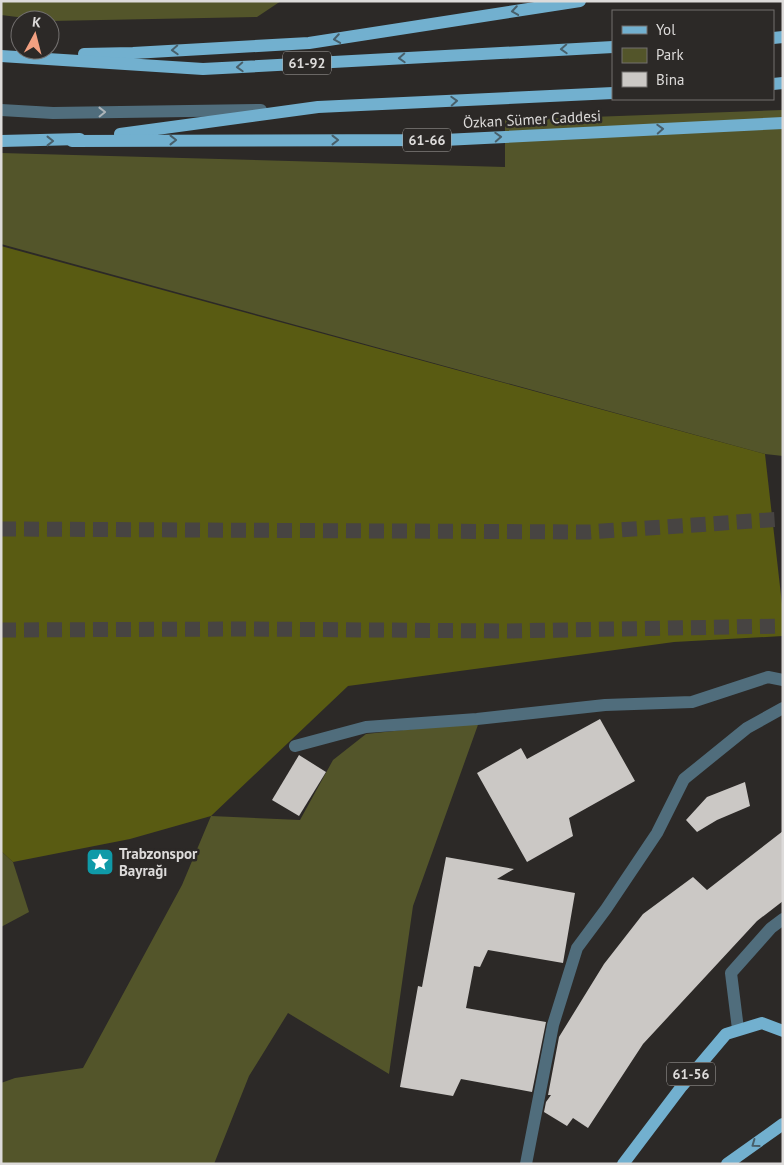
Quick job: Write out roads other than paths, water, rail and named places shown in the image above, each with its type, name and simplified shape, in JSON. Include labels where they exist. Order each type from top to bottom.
[{"type":"main road","name":"61-92","points":[[1,55],[133,53],[309,43],[580,1]]},
{"type":"main road","name":"61-92","points":[[1,55],[203,69],[612,46]]},
{"type":"main road","name":"Özkan Sümer Caddesi","points":[[72,141],[318,107],[612,93]]},
{"type":"main road","name":"Özkan Sümer Caddesi","points":[[1,141],[444,140],[783,123]]},
{"type":"main road","name":"61-56","points":[[623,1164],[682,1086],[726,1034],[762,1023],[783,1030]]},
{"type":"main road","points":[[727,1164],[783,1124]]},
{"type":"street","points":[[1,110],[53,113],[274,110],[318,107]]},
{"type":"street","points":[[295,746],[366,727],[477,719],[605,705],[692,702],[768,677],[783,680]]},
{"type":"street","points":[[526,1164],[554,1025],[577,948],[606,909],[657,833],[684,779],[747,728],[783,708]]},
{"type":"street","points":[[738,1029],[731,973],[771,928],[783,919]]},
{"type":"tunnel","points":[[1,529],[589,532],[783,519]]},
{"type":"tunnel","points":[[1,630],[509,631],[783,626]]},
{"type":"place","name":"Trabzonspor Bayrağı","points":[[100,862]]}]
